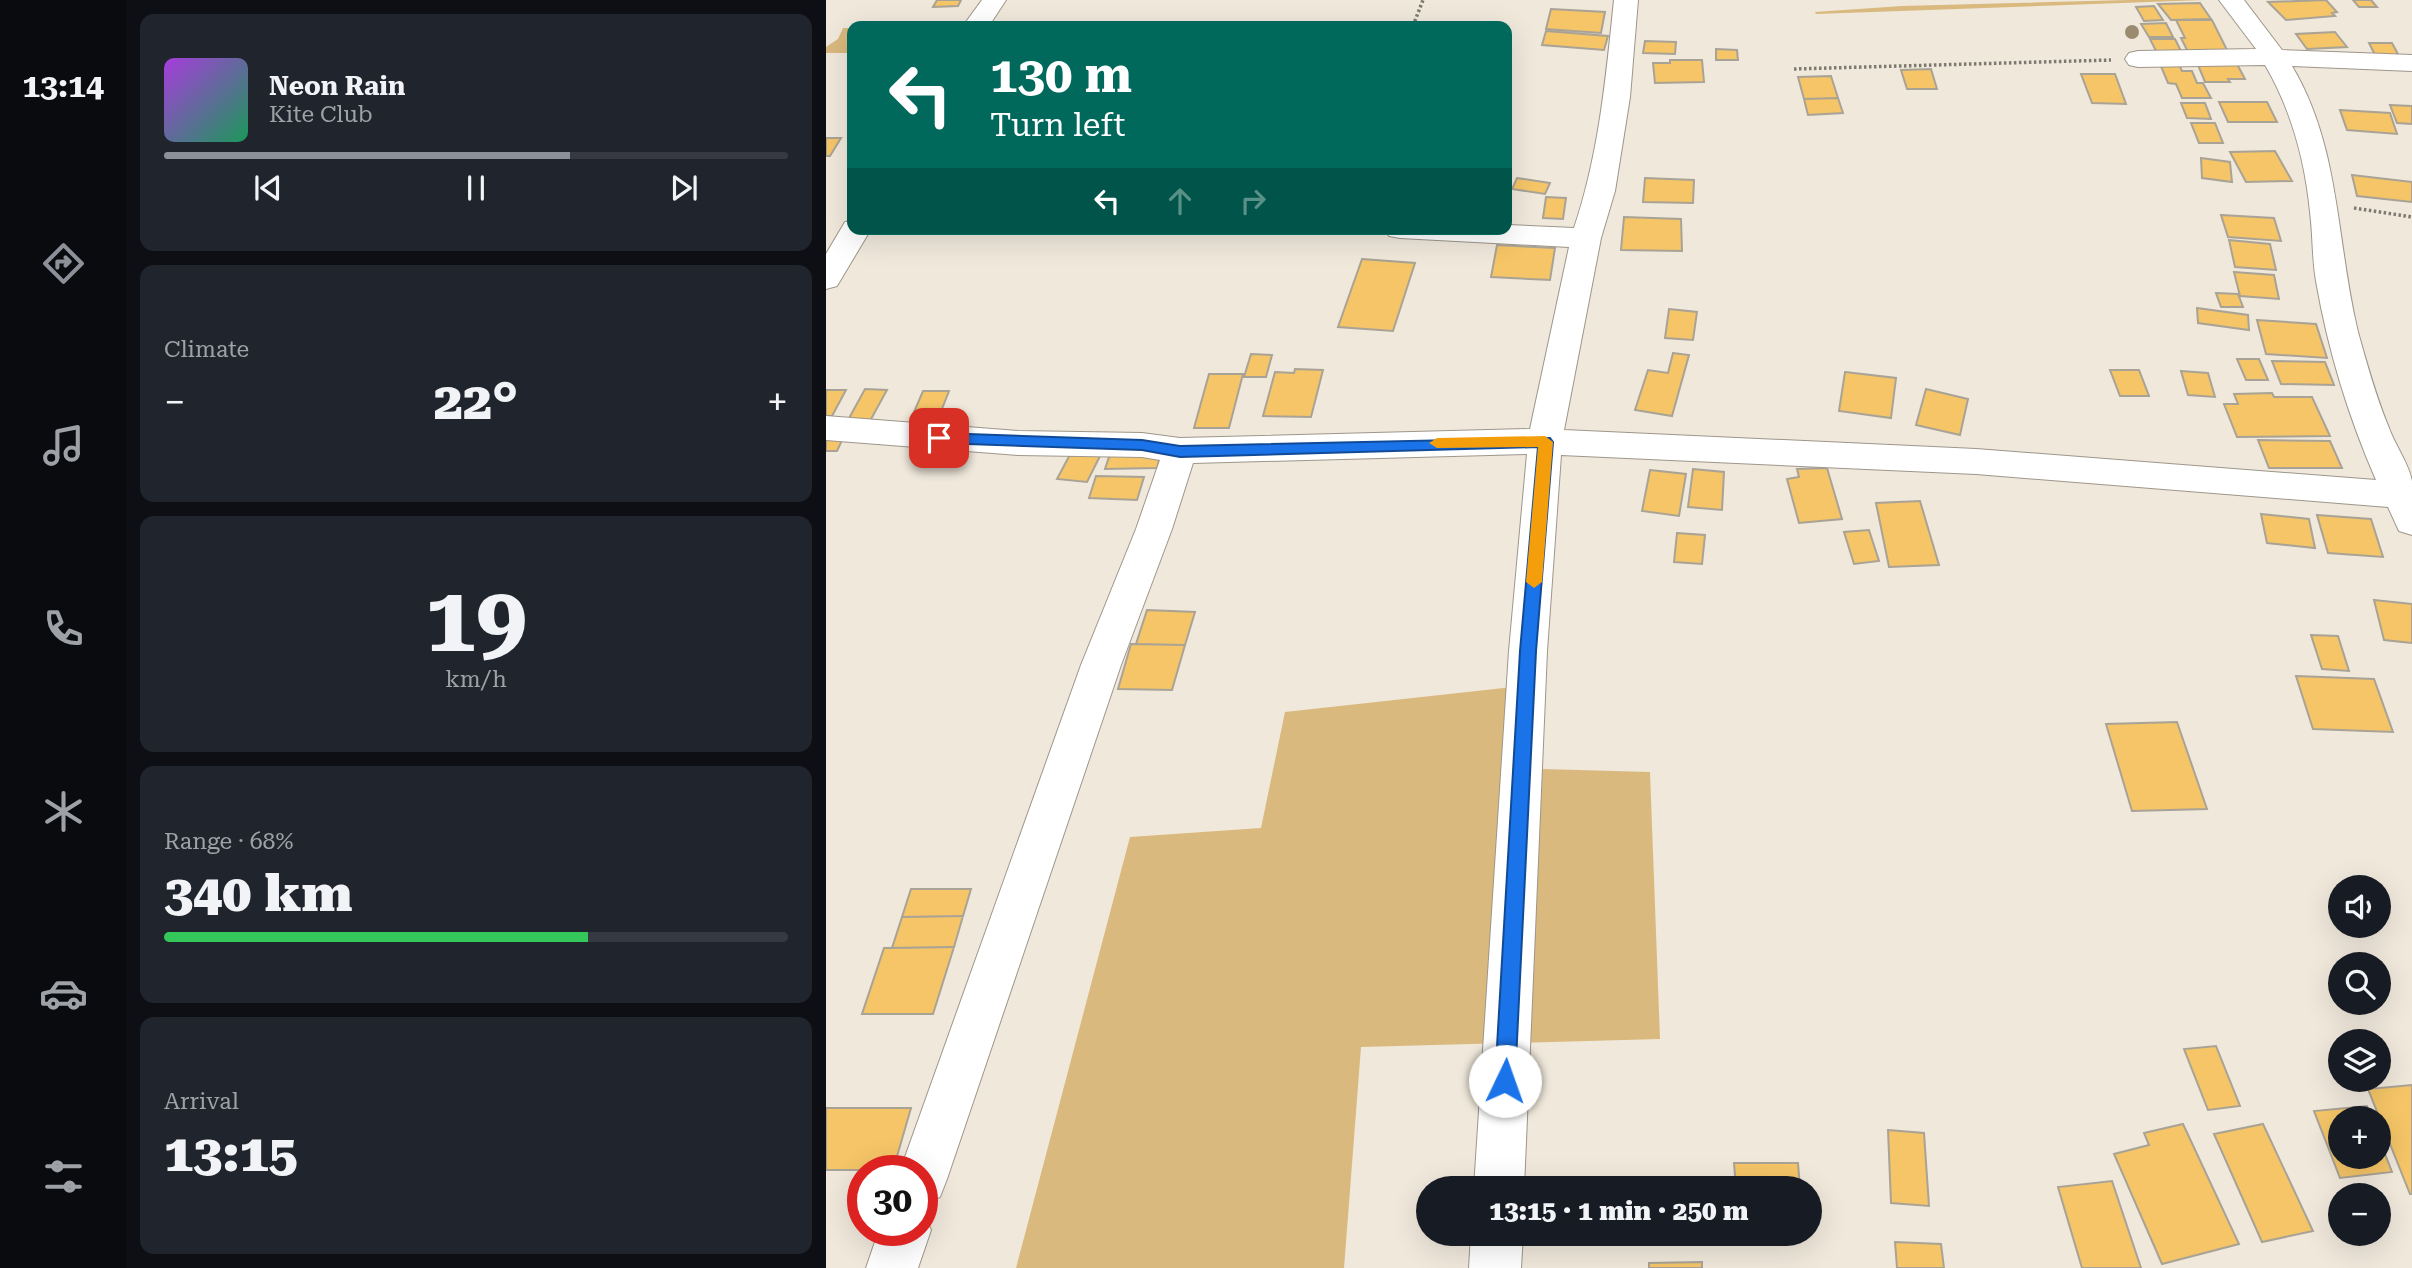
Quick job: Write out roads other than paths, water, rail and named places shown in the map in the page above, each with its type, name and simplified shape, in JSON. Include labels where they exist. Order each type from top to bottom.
[{"type":"street","points":[[979,21],[994,0]]},
{"type":"street","points":[[1500,1176],[1528,651],[1545,442],[1552,395],[1586,238],[1601,191],[1617,97],[1626,0]]},
{"type":"street","points":[[2231,0],[2257,30],[2274,57],[2296,98],[2310,133],[2324,204],[2332,286],[2356,384],[2406,508]]},
{"type":"street","points":[[2138,59],[2274,57],[2412,63]]},
{"type":"street","points":[[1512,234],[1586,238]]},
{"type":"street","points":[[826,279],[852,235]]},
{"type":"street","points":[[826,428],[965,440],[1142,445],[1180,451],[1545,442],[1606,447],[1915,458],[2253,486],[2406,508]]},
{"type":"street","points":[[930,1155],[1092,690],[1154,529],[1180,451]]},
{"type":"street","points":[[892,1268],[900,1246]]},
{"type":"street","points":[[1495,1268],[1496,1246]]}]
